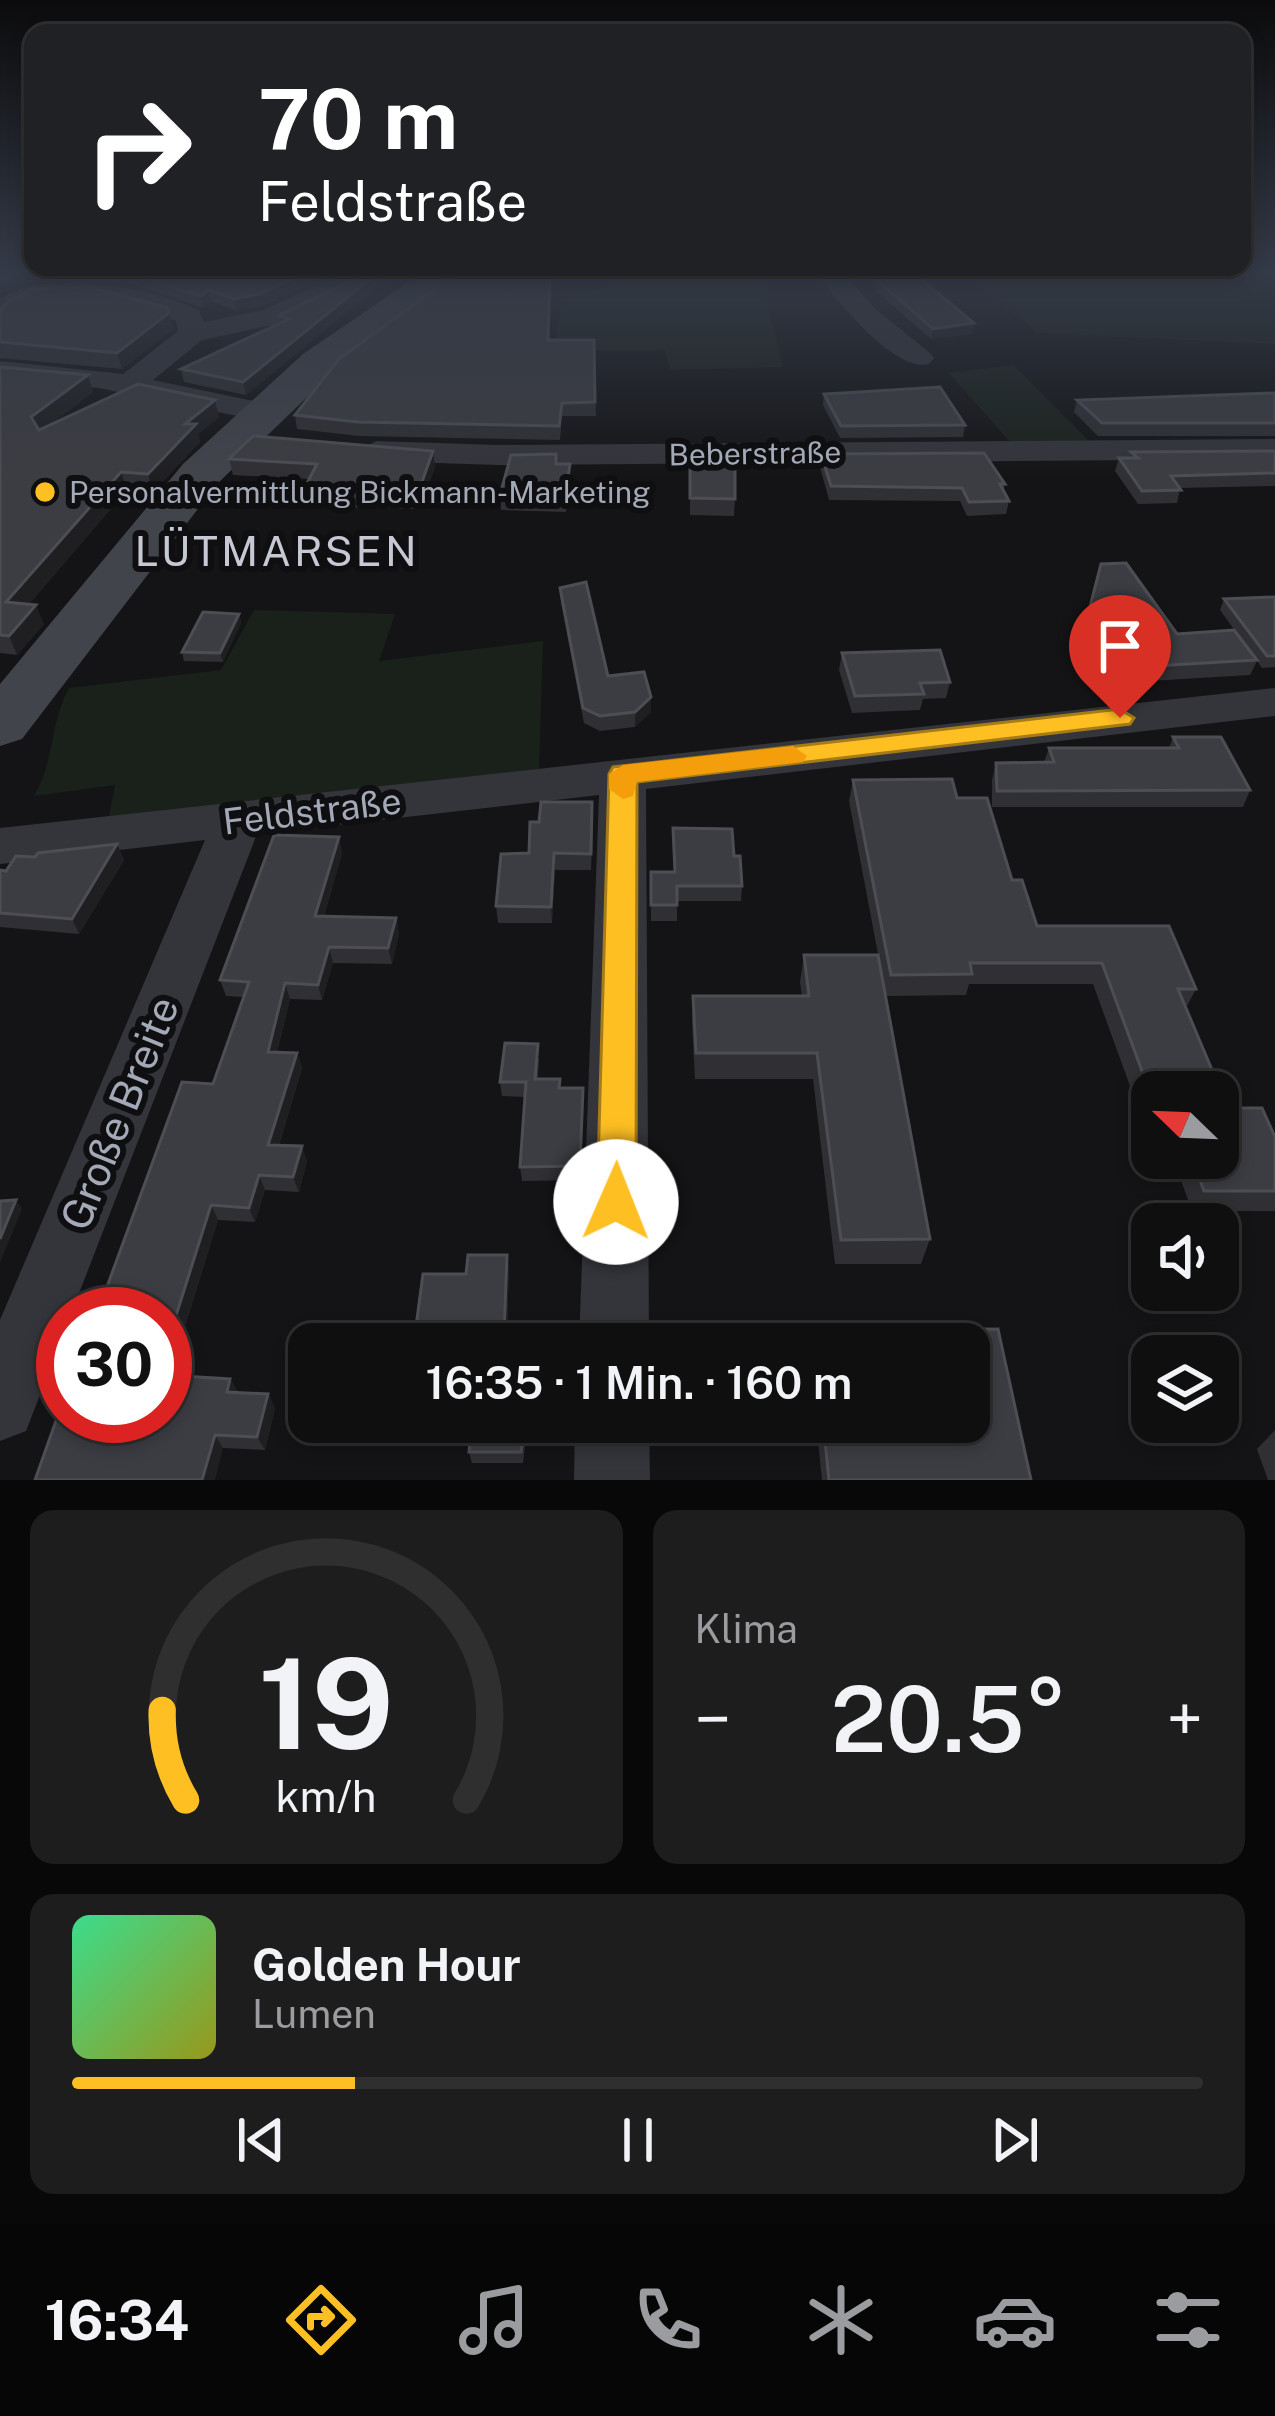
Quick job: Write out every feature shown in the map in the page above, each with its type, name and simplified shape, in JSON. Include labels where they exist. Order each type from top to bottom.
[{"type":"main road","points":[[0,725],[200,474],[259,430],[328,356],[351,340]]},
{"type":"street","points":[[131,383],[185,340]]},
{"type":"street","points":[[892,340],[919,358]]},
{"type":"street","points":[[0,370],[86,373],[131,383],[195,401],[259,430]]},
{"type":"street","name":"Beberstraße","points":[[340,448],[498,455],[1275,449]]},
{"type":"street","name":"Feldstraße","points":[[0,846],[1275,701]]},
{"type":"street","points":[[614,1323],[623,774]]},
{"type":"street","name":"Große Breite","points":[[0,1405],[238,820]]},
{"type":"street","points":[[611,1480],[612,1443]]},
{"type":"shaded area","points":[[555,340],[776,340],[783,367],[670,370],[665,350],[553,351]]},
{"type":"shaded area","points":[[1190,340],[1275,340],[1275,344]]},
{"type":"shaded area","points":[[1014,365],[1091,443],[1011,443],[949,373]]},
{"type":"shaded area","points":[[254,610],[395,614],[379,661],[543,641],[539,769],[109,817],[115,785],[34,796],[69,688],[221,670]]},
{"type":"building","points":[[0,340],[134,340],[117,353]]},
{"type":"building","points":[[243,340],[295,340],[243,382],[181,369]]},
{"type":"building","points":[[365,340],[594,340],[595,402],[562,403],[559,426],[358,422],[295,415],[339,359]]},
{"type":"building","points":[[0,367],[88,375],[31,417],[39,430],[138,384],[215,400],[185,424],[196,424],[148,474],[121,472],[6,602],[36,605],[9,636],[0,635]]},
{"type":"building","points":[[940,387],[965,425],[841,426],[824,394]]},
{"type":"building","points":[[1275,393],[1275,423],[1102,423],[1077,400]]},
{"type":"building","points":[[253,436],[433,451],[418,493],[304,489],[317,464],[229,459]]},
{"type":"building","points":[[1275,451],[1275,473],[1171,476],[1181,490],[1142,491],[1119,458],[1138,458],[1131,452]]},
{"type":"building","points":[[984,453],[1005,484],[1000,484],[1009,501],[969,502],[962,488],[831,486],[821,454]]},
{"type":"building","points":[[556,454],[556,464],[570,464],[565,497],[500,495],[511,455]]},
{"type":"building","points":[[690,466],[735,467],[735,499],[690,498]]},
{"type":"building","points":[[1126,563],[1177,634],[1234,630],[1257,660],[1103,669],[1083,634],[1101,564]]},
{"type":"building","points":[[586,582],[608,676],[644,672],[651,697],[635,712],[600,716],[583,708],[560,588]]},
{"type":"building","points":[[1275,597],[1275,656],[1267,656],[1224,599]]},
{"type":"building","points":[[203,612],[239,614],[220,653],[182,652]]},
{"type":"building","points":[[940,650],[950,682],[920,683],[924,694],[855,696],[842,653]]},
{"type":"building","points":[[1173,737],[1221,737],[1250,790],[997,791],[996,763],[1054,762],[1049,748],[1179,748]]},
{"type":"building","points":[[952,779],[957,798],[987,798],[1012,880],[1022,880],[1037,926],[1169,926],[1196,989],[1178,989],[1212,1071],[1142,1071],[1102,963],[970,963],[972,974],[891,975],[853,780]]},
{"type":"building","points":[[541,802],[592,802],[591,854],[554,853],[551,907],[496,906],[501,854],[529,853],[530,822],[539,822]]},
{"type":"building","points":[[673,828],[732,829],[742,886],[677,886],[677,905],[651,905],[651,872],[675,872]]},
{"type":"building","points":[[274,835],[339,837],[315,916],[396,918],[388,948],[329,947],[318,985],[285,983],[268,1052],[297,1053],[268,1145],[302,1146],[293,1177],[259,1175],[249,1208],[211,1205],[185,1287],[107,1287],[182,1082],[213,1084],[249,982],[220,980]]},
{"type":"building","points":[[117,844],[72,919],[0,913],[0,870],[6,871],[16,856]]},
{"type":"building","points":[[804,955],[878,955],[930,1239],[841,1240],[817,1053],[696,1053],[693,996],[809,996]]},
{"type":"building","points":[[505,1043],[538,1044],[535,1079],[560,1079],[559,1088],[583,1088],[580,1166],[520,1167],[526,1082],[500,1082]]},
{"type":"building","points":[[1239,1108],[1262,1108],[1275,1137],[1275,1191],[1204,1191],[1200,1179],[1239,1179]]},
{"type":"building","points":[[16,1200],[0,1239],[0,1201]]},
{"type":"building","points":[[468,1255],[507,1255],[504,1323],[416,1323],[423,1274],[466,1274]]},
{"type":"building","points":[[990,1329],[998,1329],[1031,1480],[829,1480],[825,1443],[990,1443]]},
{"type":"building","points":[[192,1377],[230,1379],[227,1392],[268,1394],[257,1437],[215,1435],[202,1480],[35,1480],[48,1443],[192,1443]]},
{"type":"building","points":[[470,1443],[522,1443],[521,1452],[469,1452]]},
{"type":"slow traffic","points":[[623,789],[623,774],[793,756]]},
{"type":"place","name":"Personalvermittlung Bickmann-Marketing","points":[[45,492]]},
{"type":"district","name":"LÜTMARSEN","points":[[277,550]]},
{"type":"route","points":[[616,1202],[623,774],[1120,718]]}]
